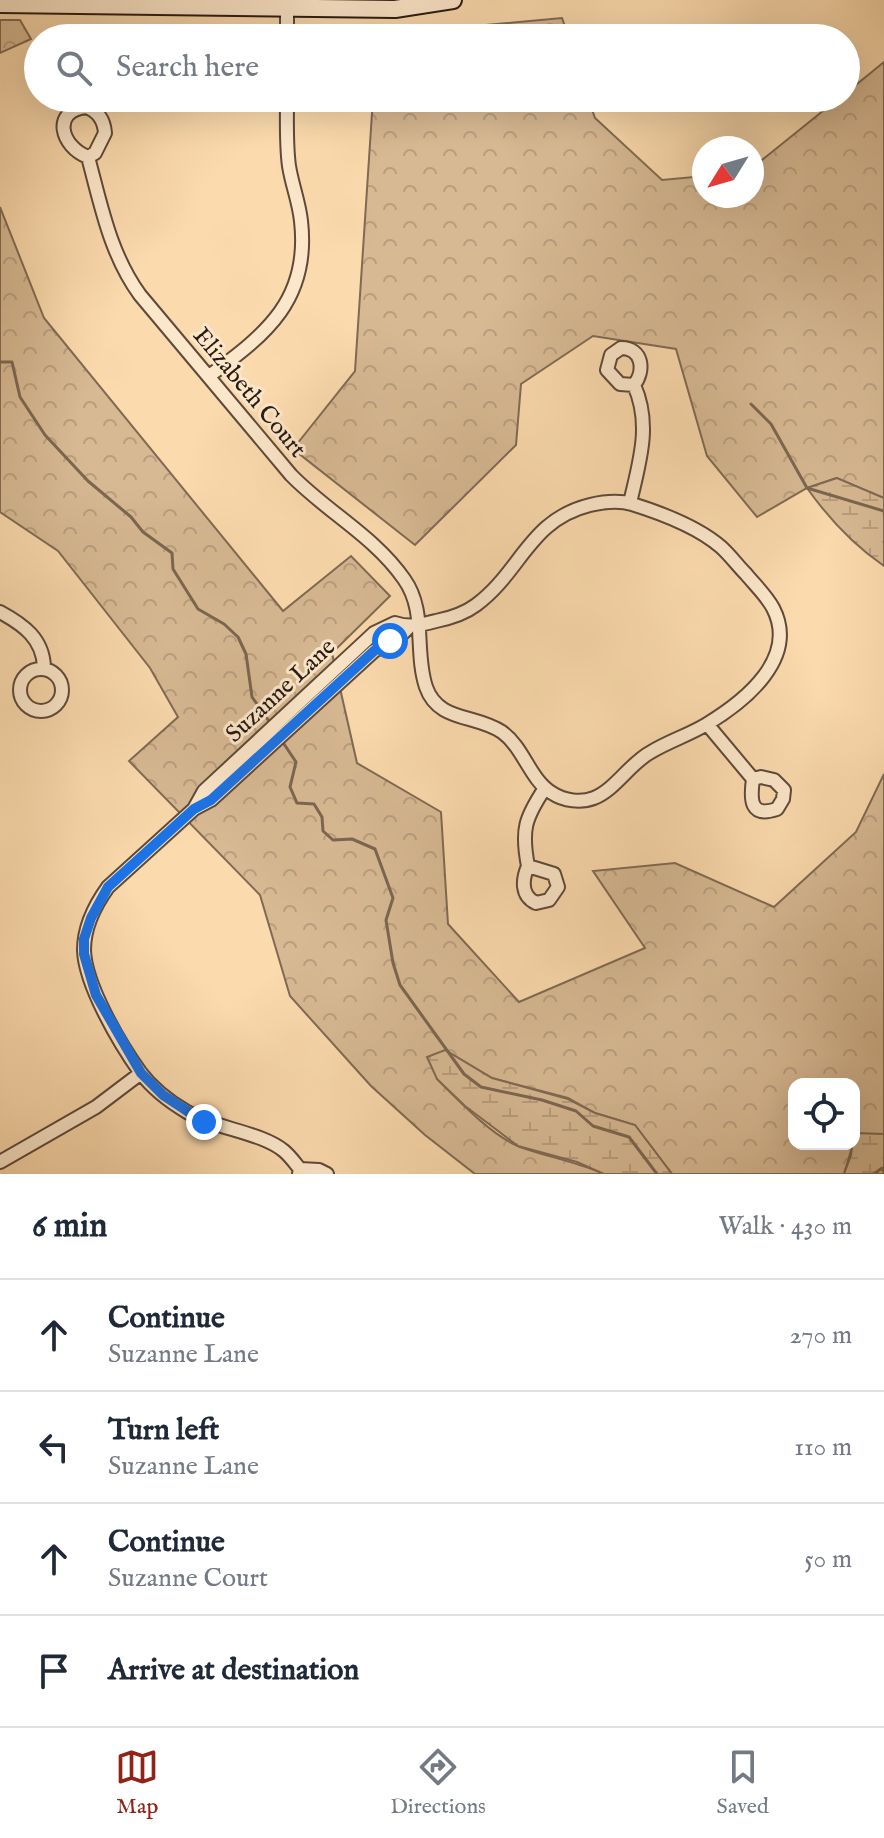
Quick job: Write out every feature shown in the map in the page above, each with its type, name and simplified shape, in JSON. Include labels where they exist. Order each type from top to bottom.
[{"type":"street","points":[[0,4],[395,9],[453,0]]},
{"type":"street","points":[[287,9],[287,24]]},
{"type":"street","points":[[209,376],[275,321],[296,281],[302,243],[301,219],[289,169],[287,112]]},
{"type":"street","name":"Elizabeth Court","points":[[88,157],[121,267],[140,295],[291,475],[350,523],[403,578],[416,602],[414,627]]},
{"type":"street","points":[[630,503],[645,433],[634,385]]},
{"type":"street","name":"Suzanne Lane","points":[[300,1172],[283,1150],[266,1140],[206,1123],[163,1095],[141,1073],[96,995],[84,954],[84,939],[99,899],[108,887],[194,809],[211,800],[374,651],[414,627],[462,614],[476,605],[494,589],[537,534],[557,519],[572,510],[604,502],[630,503],[694,529],[720,546],[763,592],[778,622],[778,652],[772,666],[742,697],[707,724],[642,757],[593,798],[562,798],[545,788]]},
{"type":"street","points":[[0,612],[37,640],[44,667]]},
{"type":"street","points":[[414,627],[426,685],[432,699],[452,715],[488,725],[510,738],[545,788],[531,809],[525,826],[524,846],[528,866]]},
{"type":"street","points":[[707,724],[753,779]]},
{"type":"street","points":[[0,1162],[58,1131],[141,1073]]},
{"type":"street","points":[[300,1172],[319,1170],[327,1174]]},
{"type":"green space","points":[[562,18],[564,24],[497,24]]},
{"type":"green space","points":[[0,20],[20,20],[24,27],[24,42],[0,53]]},
{"type":"green space","points":[[884,62],[884,498],[836,478],[807,488],[757,517],[707,456],[676,349],[593,336],[521,384],[516,445],[415,545],[293,449],[355,371],[372,112],[593,112],[595,118],[662,180],[692,177],[692,208],[764,208],[764,158],[822,112],[860,112],[860,82]]},
{"type":"green space","points":[[0,207],[44,318],[283,611],[351,556],[390,596],[332,653],[357,763],[441,812],[448,924],[519,1002],[645,948],[593,871],[675,863],[774,907],[856,832],[884,774],[884,1134],[860,1135],[860,1078],[788,1078],[788,1150],[851,1150],[844,1174],[672,1174],[635,1125],[595,1113],[568,1098],[492,1078],[445,1050],[437,1079],[487,1126],[520,1147],[604,1174],[475,1174],[425,1135],[371,1086],[290,996],[260,895],[129,761],[178,717],[150,668],[58,551],[0,512]]},
{"type":"green space","points":[[837,478],[884,498],[884,566],[842,530],[807,488]]},
{"type":"green space","points":[[445,1050],[492,1078],[568,1099],[595,1113],[635,1125],[672,1174],[604,1174],[577,1162],[518,1146],[465,1106],[437,1079],[427,1057]]},
{"type":"green space","points":[[860,1133],[884,1134],[884,1174],[844,1174],[852,1150],[860,1150]]},
{"type":"waterway","points":[[0,362],[12,362],[20,397],[45,435],[88,481],[131,517],[143,532],[172,553],[173,569],[198,609],[224,624],[238,637],[246,654],[252,697],[271,724]]},
{"type":"waterway","points":[[751,404],[771,424],[807,488],[884,511]]},
{"type":"waterway","points":[[282,741],[296,762],[290,787],[297,803],[314,804],[322,817],[323,831],[333,840],[352,839],[375,849],[393,898],[386,920],[400,985],[464,1074],[481,1087],[576,1111],[593,1126],[629,1137],[657,1174]]},
{"type":"waterway","points":[[874,1174],[882,1168],[884,1172]]},
{"type":"route","points":[[204,1122],[163,1095],[141,1073],[108,1019],[96,995],[84,954],[84,939],[91,918],[108,887],[194,809],[211,800],[374,651],[390,641]]}]
